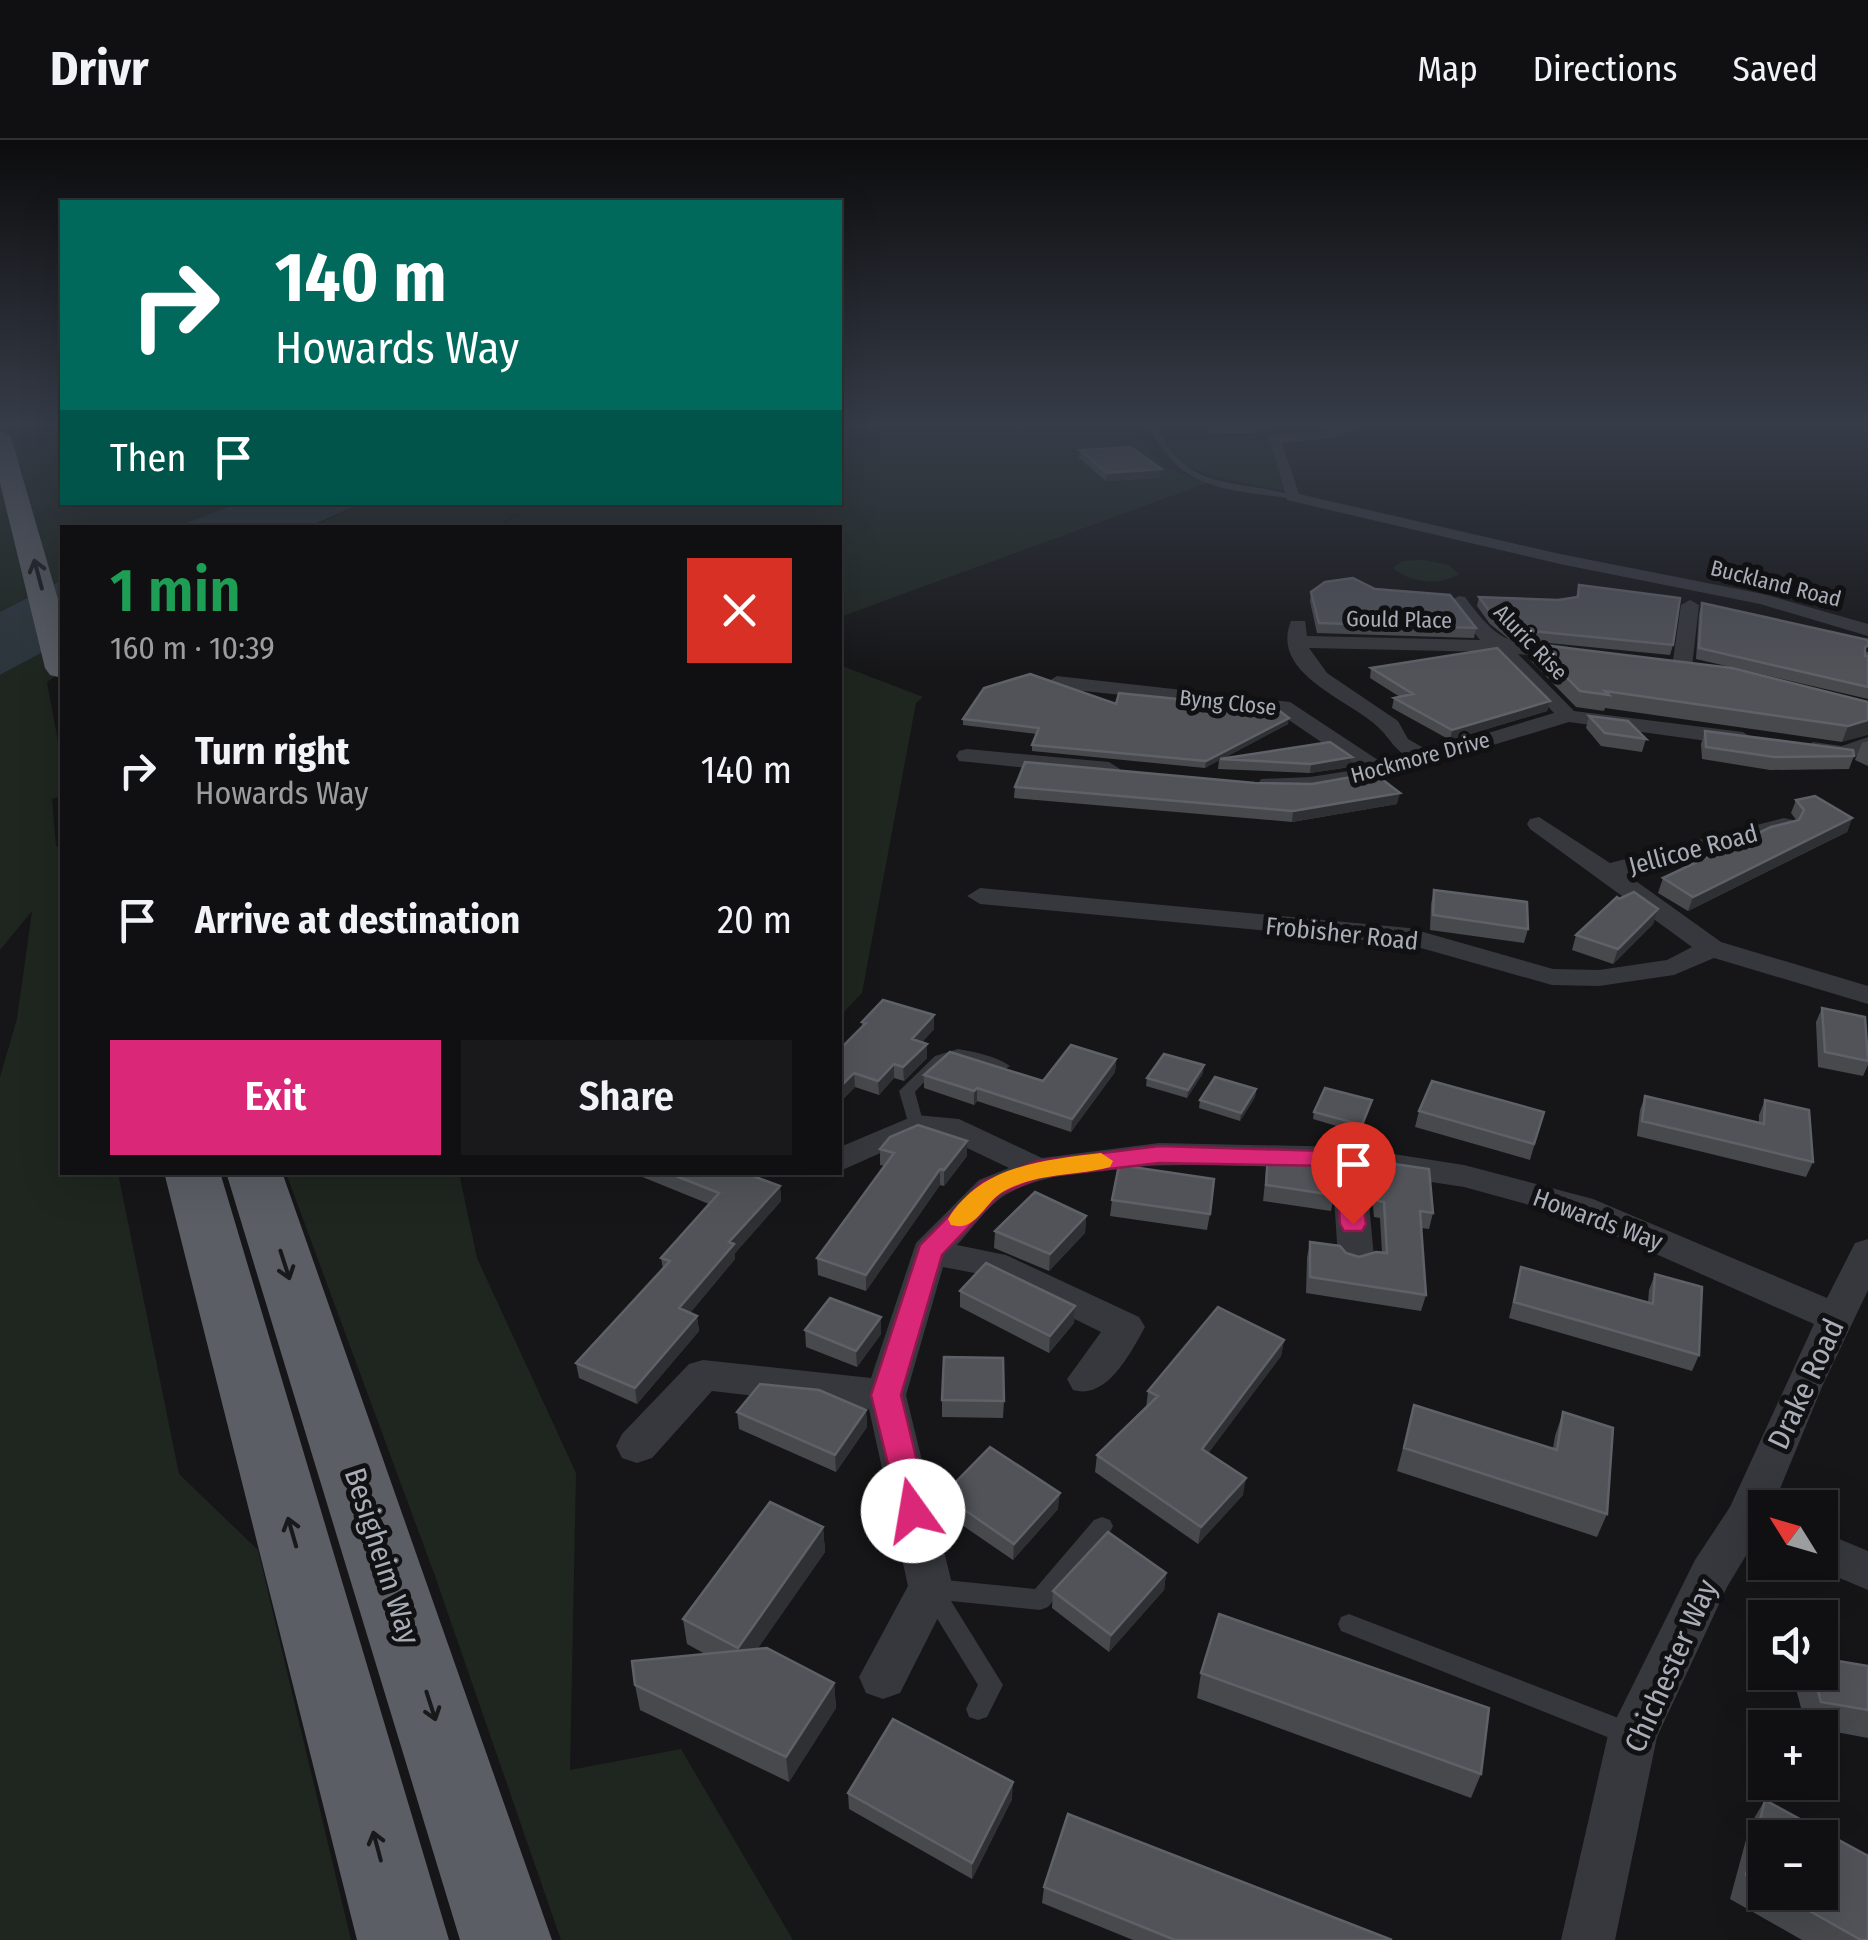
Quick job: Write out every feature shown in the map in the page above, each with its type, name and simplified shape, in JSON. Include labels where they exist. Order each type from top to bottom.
[{"type":"highway","points":[[19,508],[60,661]]},
{"type":"highway","points":[[193,1175],[402,1940]]},
{"type":"highway","name":"Besigheim Way","points":[[255,1175],[506,1940]]},
{"type":"street","name":"Buckland Road","points":[[1340,508],[1560,559],[1764,599],[1868,630]]},
{"type":"street","name":"Aluric Rise","points":[[1459,601],[1480,631],[1500,646],[1568,716]]},
{"type":"street","points":[[1682,668],[1699,607]]},
{"type":"street","name":"Gould Place","points":[[1426,759],[1400,742],[1390,726],[1320,676],[1303,659],[1297,633],[1594,655]]},
{"type":"street","name":"Byng Close","points":[[1057,682],[1282,706],[1381,772]]},
{"type":"street","name":"Hockmore Drive","points":[[1241,782],[1310,784],[1381,772],[1568,716],[1844,753],[1868,744]]},
{"type":"street","points":[[968,756],[1138,772]]},
{"type":"street","name":"Jellicoe Road","points":[[1539,824],[1711,948]]},
{"type":"street","name":"Jellicoe Road","points":[[1602,873],[1784,825]]},
{"type":"street","name":"Frobisher Road","points":[[980,896],[1409,936],[1552,977],[1600,978],[1674,967],[1711,948]]},
{"type":"street","points":[[1711,948],[1868,995]]},
{"type":"street","points":[[842,1159],[916,1125],[948,1126],[1038,1169]]},
{"type":"street","name":"Howards Way","points":[[931,1588],[886,1395],[929,1252],[991,1188],[1038,1169],[1159,1154],[1348,1158],[1464,1176],[1581,1207],[1837,1318]]},
{"type":"street","points":[[1348,1158],[1356,1257]]},
{"type":"street","points":[[929,1252],[993,1264],[1126,1327],[1087,1379]]},
{"type":"street","name":"Drake Road","points":[[1767,1490],[1802,1387],[1868,1252]]},
{"type":"street","points":[[637,1446],[703,1375],[886,1395]]},
{"type":"street","name":"Chichester Way","points":[[1588,1940],[1634,1736],[1711,1574],[1748,1530]]},
{"type":"street","points":[[1838,1558],[1868,1571]]},
{"type":"street","points":[[883,1676],[931,1588]]},
{"type":"lane","points":[[916,1125],[906,1091],[940,1056],[960,1051],[1002,1066]]},
{"type":"lane","points":[[931,1588],[1040,1600],[1102,1526]]},
{"type":"lane","points":[[931,1588],[991,1685],[978,1709]]},
{"type":"lane","points":[[1349,1624],[1634,1736]]},
{"type":"shaded area","points":[[0,508],[225,508],[181,525],[60,525],[60,581],[0,612]]},
{"type":"shaded area","points":[[225,508],[351,508],[312,525],[181,525]]},
{"type":"shaded area","points":[[353,508],[1139,508],[842,616],[842,525],[502,525],[522,511],[499,525],[315,525]]},
{"type":"shaded area","points":[[1402,561],[1449,565],[1459,574],[1425,581],[1407,577],[1393,568]]},
{"type":"shaded area","points":[[60,581],[60,643],[0,675],[0,612]]},
{"type":"shaded area","points":[[60,643],[60,673],[47,682],[60,752],[60,797],[52,799],[56,846],[60,848],[60,1175],[118,1175],[179,1474],[258,1550],[351,1940],[0,1940],[0,1077],[17,1019],[32,911],[0,950],[0,675]]},
{"type":"shaded area","points":[[842,666],[923,697],[916,703],[862,993],[842,1014]]},
{"type":"shaded area","points":[[287,1175],[459,1175],[477,1258],[576,1473],[570,1770],[681,1749],[793,1940],[561,1940],[435,1576]]},
{"type":"building","points":[[1353,578],[1375,589],[1450,595],[1476,628],[1319,623],[1311,592],[1325,582]]},
{"type":"building","points":[[1579,585],[1680,598],[1673,645],[1512,629],[1492,615],[1479,597],[1558,600],[1578,597]]},
{"type":"building","points":[[1702,603],[1868,640],[1868,687],[1699,648]]},
{"type":"building","points":[[1534,644],[1732,668],[1868,702],[1868,720],[1848,726],[1605,691],[1609,695],[1580,691]]},
{"type":"building","points":[[1497,648],[1550,701],[1452,730],[1394,698],[1413,694],[1371,668]]},
{"type":"building","points":[[1030,674],[1116,704],[1119,693],[1277,709],[1289,718],[1206,761],[1032,745],[1039,728],[963,719],[984,688]]},
{"type":"building","points":[[1589,716],[1628,721],[1646,739],[1605,733]]},
{"type":"building","points":[[1705,731],[1853,750],[1854,756],[1774,757],[1706,747]]},
{"type":"building","points":[[1330,742],[1352,757],[1311,764],[1220,759]]},
{"type":"building","points":[[1025,762],[1255,783],[1312,784],[1374,773],[1400,793],[1293,811],[1015,787]]},
{"type":"building","points":[[1815,796],[1852,818],[1693,897],[1663,878],[1771,827],[1799,820],[1804,810],[1796,800]]},
{"type":"building","points":[[1434,890],[1527,902],[1528,929],[1433,915]]},
{"type":"building","points":[[1634,892],[1658,909],[1618,949],[1576,935],[1617,897]]},
{"type":"building","points":[[883,1000],[934,1015],[912,1039],[927,1044],[903,1067],[894,1064],[878,1081],[854,1073],[842,1085],[842,1047],[866,1023],[862,1022]]},
{"type":"building","points":[[1822,1008],[1865,1017],[1868,1061],[1825,1052]]},
{"type":"building","points":[[1071,1045],[1116,1059],[1072,1119],[924,1075],[950,1052],[1043,1081]]},
{"type":"building","points":[[1164,1054],[1204,1065],[1188,1090],[1147,1078]]},
{"type":"building","points":[[1215,1077],[1256,1089],[1241,1113],[1200,1100]]},
{"type":"building","points":[[1432,1081],[1544,1112],[1534,1144],[1419,1111]]},
{"type":"building","points":[[1325,1088],[1372,1100],[1362,1125],[1314,1112]]},
{"type":"building","points":[[1645,1096],[1764,1124],[1765,1100],[1809,1110],[1813,1162],[1642,1121]]},
{"type":"building","points":[[918,1125],[967,1141],[944,1170],[940,1169],[866,1275],[817,1258],[894,1153],[880,1149],[890,1137]]},
{"type":"building","points":[[1268,1154],[1332,1162],[1334,1195],[1266,1185]]},
{"type":"building","points":[[1381,1162],[1429,1169],[1433,1213],[1420,1211],[1426,1295],[1310,1277],[1310,1242],[1340,1246],[1346,1253],[1359,1257],[1387,1253],[1384,1202],[1378,1201],[1375,1168],[1382,1169]]},
{"type":"building","points":[[1119,1165],[1214,1179],[1210,1214],[1112,1200]]},
{"type":"building","points":[[674,1175],[750,1175],[780,1186],[729,1242],[734,1244],[679,1308],[697,1316],[635,1388],[576,1363],[670,1261],[661,1258],[719,1193]]},
{"type":"building","points":[[1035,1192],[1086,1216],[1050,1254],[995,1231]]},
{"type":"building","points":[[986,1263],[1075,1306],[1050,1336],[960,1291]]},
{"type":"building","points":[[1521,1267],[1653,1304],[1655,1274],[1702,1287],[1699,1355],[1514,1302]]},
{"type":"building","points":[[830,1298],[881,1317],[856,1351],[805,1330]]},
{"type":"building","points":[[1218,1307],[1284,1340],[1202,1449],[1246,1478],[1201,1527],[1097,1455],[1158,1396],[1148,1391]]},
{"type":"building","points":[[944,1357],[1003,1358],[1004,1401],[942,1400]]},
{"type":"building","points":[[760,1384],[819,1390],[866,1410],[835,1455],[737,1412]]},
{"type":"building","points":[[1414,1405],[1557,1450],[1563,1412],[1613,1428],[1607,1514],[1404,1448]]},
{"type":"building","points":[[990,1447],[1060,1493],[1014,1544],[943,1495]]},
{"type":"building","points":[[770,1502],[823,1527],[738,1648],[683,1619]]},
{"type":"building","points":[[1108,1532],[1166,1573],[1111,1635],[1053,1591]]},
{"type":"building","points":[[1219,1614],[1489,1708],[1481,1774],[1201,1673]]},
{"type":"building","points":[[767,1648],[834,1683],[786,1757],[635,1685],[632,1661]]},
{"type":"building","points":[[1838,1661],[1868,1666],[1868,1710],[1821,1702],[1818,1690],[1838,1690]]},
{"type":"building","points":[[893,1719],[1013,1782],[972,1863],[848,1793]]},
{"type":"building","points":[[1765,1800],[1802,1820],[1760,1820]]},
{"type":"building","points":[[1068,1814],[1392,1940],[1175,1940],[1044,1887]]},
{"type":"building","points":[[1838,1840],[1868,1856],[1868,1940],[1861,1940],[1808,1910],[1838,1910]]},
{"type":"slow traffic","points":[[961,1219],[991,1188],[1038,1169],[1101,1161]]},
{"type":"route","points":[[913,1511],[886,1395],[929,1252],[991,1188],[1038,1169],[1159,1154],[1348,1158],[1353,1224]]}]
